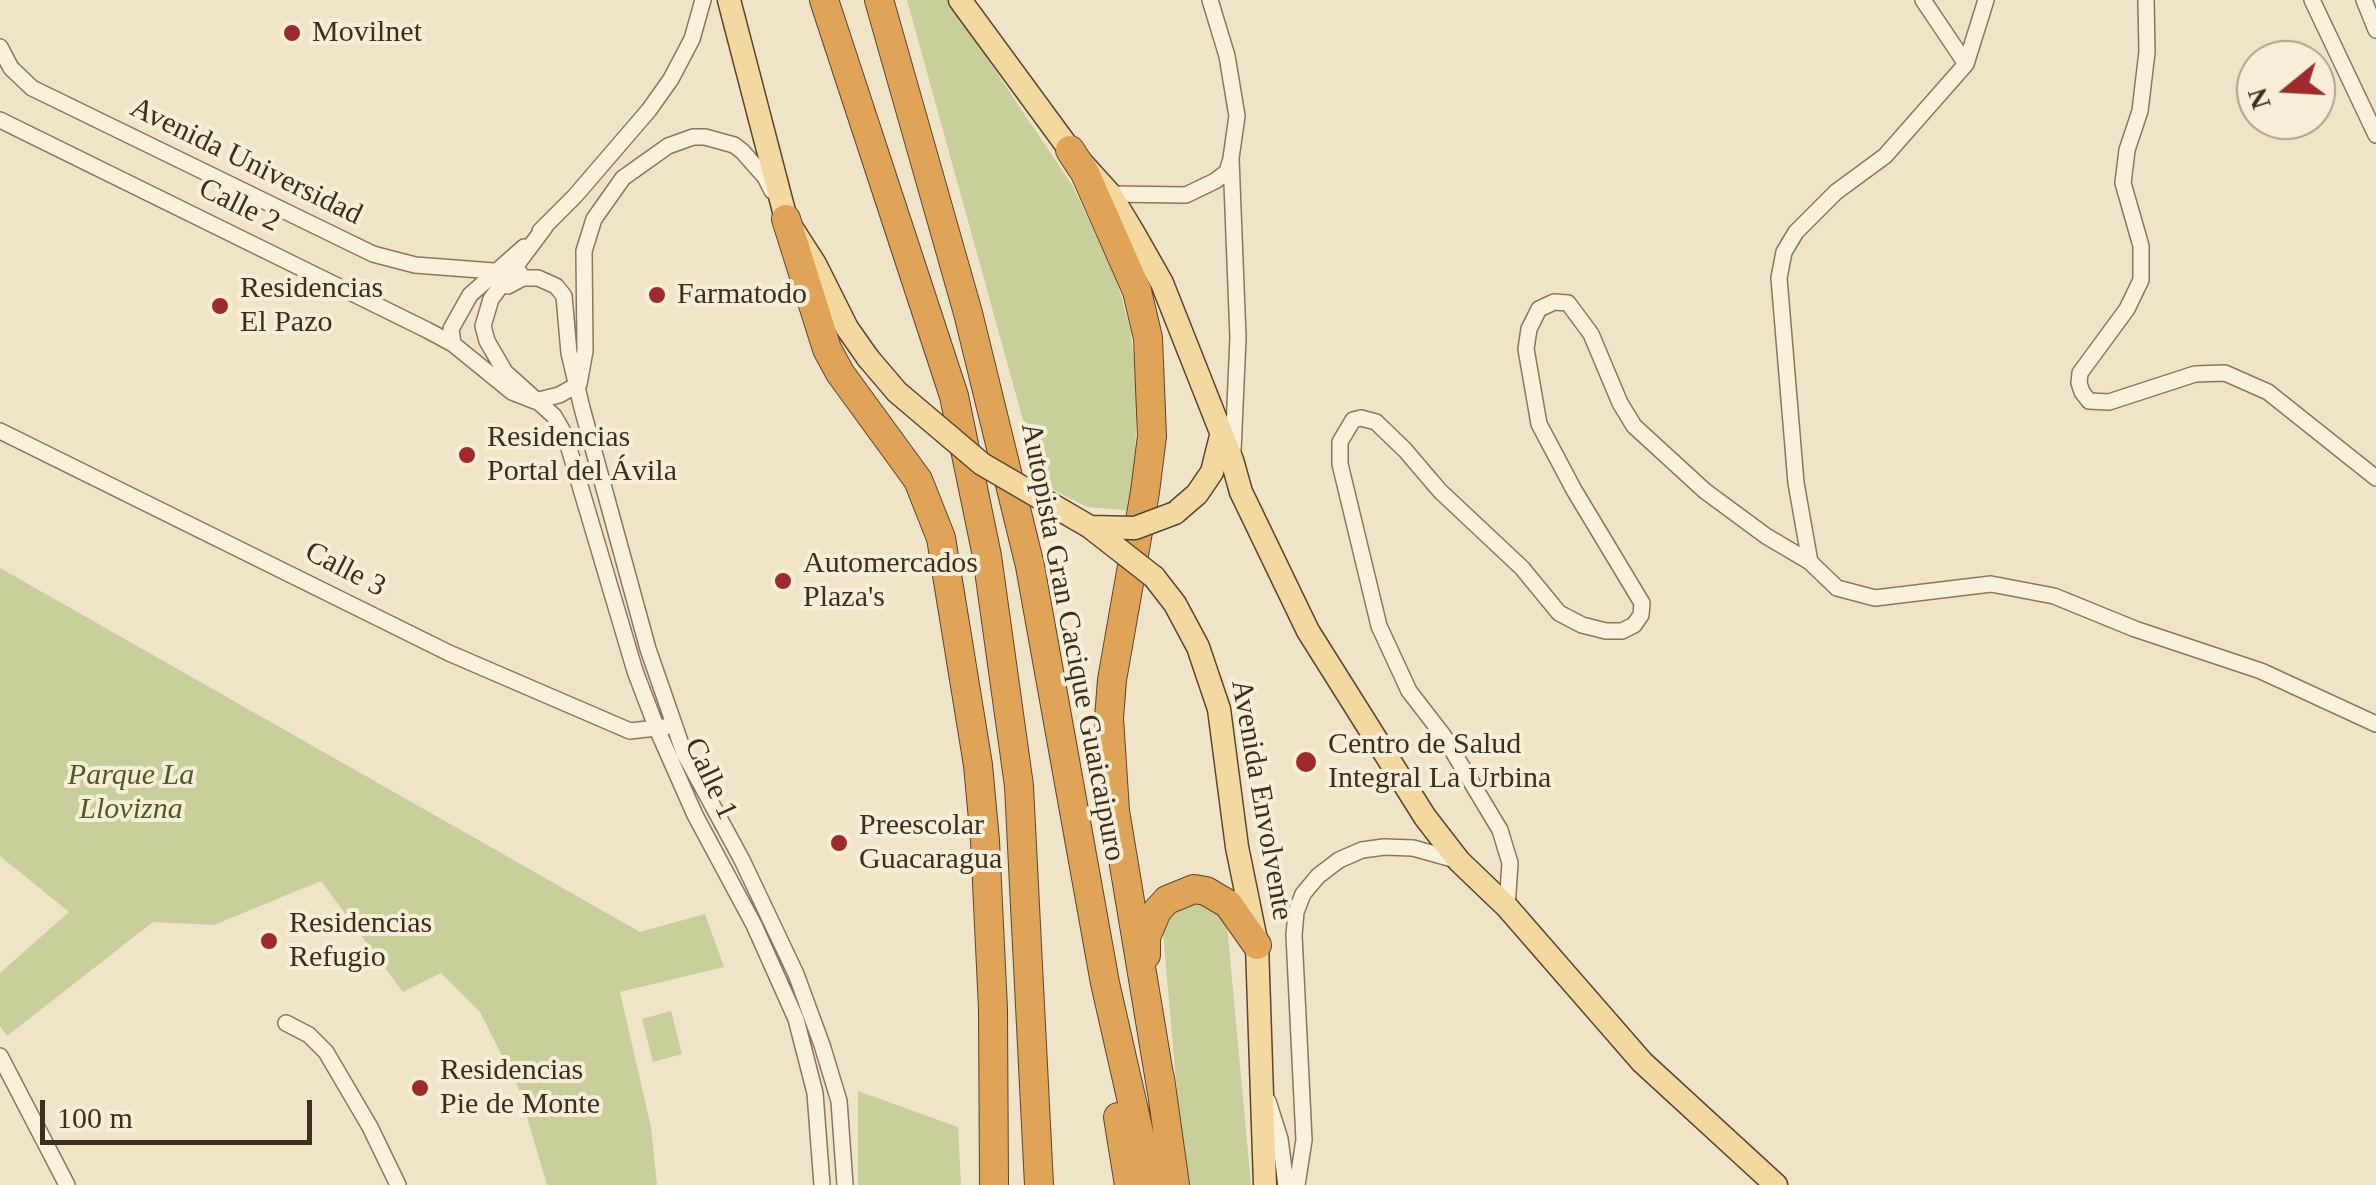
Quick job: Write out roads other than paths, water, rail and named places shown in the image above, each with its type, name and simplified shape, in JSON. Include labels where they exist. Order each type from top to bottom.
[{"type":"highway","points":[[824,0],[954,396],[987,556],[1019,786],[1039,1185]]},
{"type":"highway","name":"Autopista Gran Cacique Guaicaipuro","points":[[879,0],[968,313],[1026,548],[1105,983],[1151,1185]]},
{"type":"highway","points":[[1070,150],[1085,174],[1131,276],[1148,338],[1152,436],[1109,718],[1115,810],[1162,1093]]},
{"type":"highway","points":[[786,219],[827,348],[840,373],[918,480],[941,538],[978,765],[985,841],[993,1008],[994,1185]]},
{"type":"highway","points":[[1174,1185],[1146,937],[1158,910],[1180,893],[1206,891],[1228,904],[1256,945]]},
{"type":"highway","points":[[1105,983],[1108,1038],[1130,1185]]},
{"type":"highway","points":[[1013,1185],[1008,1082],[1030,1024]]},
{"type":"main road","name":"Avenida Envolvente","points":[[729,0],[786,219],[868,358],[897,392],[982,464],[1090,526],[1154,578],[1175,604],[1210,673],[1219,708],[1237,847],[1256,945],[1265,1185]]},
{"type":"main road","points":[[960,0],[1070,150],[1110,194],[1162,283],[1241,492],[1308,631],[1378,746],[1459,861],[1507,907],[1642,1062],[1776,1185]]},
{"type":"main road","points":[[1090,526],[1135,528],[1175,512],[1196,494],[1212,472],[1221,436]]},
{"type":"street","points":[[454,344],[452,328],[470,295],[588,182],[671,79],[692,39],[703,0]]},
{"type":"street","points":[[1110,194],[1186,195],[1202,190],[1227,172],[1237,116],[1227,56],[1210,0]]},
{"type":"street","points":[[1923,0],[1966,64]]},
{"type":"street","points":[[1810,562],[1796,483],[1778,278],[1784,252],[1796,232],[1836,192],[1885,156],[1966,64],[1986,0]]},
{"type":"street","points":[[2146,0],[2147,52],[2140,111],[2127,150],[2122,184],[2141,246],[2142,280],[2127,309],[2080,373],[2078,383],[2082,392],[2089,401],[2110,402],[2196,374],[2225,373],[2268,392],[2376,478]]},
{"type":"street","points":[[2312,0],[2376,136]]},
{"type":"street","points":[[2364,0],[2376,30]]},
{"type":"street","name":"Avenida Universidad","points":[[0,47],[10,68],[41,93],[373,254],[415,265],[514,272],[538,278]]},
{"type":"street","name":"Calle 2","points":[[0,120],[454,344],[470,362],[512,392],[535,400]]},
{"type":"street","points":[[579,384],[584,352],[582,277],[587,236],[604,201],[637,166],[681,140],[705,138],[734,145],[765,177],[786,219]]},
{"type":"street","points":[[1231,158],[1238,338],[1232,460]]},
{"type":"street","points":[[544,226],[491,300],[483,326],[505,372],[535,400],[548,400],[579,384]]},
{"type":"street","points":[[500,291],[523,278],[538,278],[556,286],[564,296],[570,352],[579,384]]},
{"type":"street","points":[[1507,907],[1510,863],[1500,830],[1443,735],[1409,690],[1379,626],[1340,464],[1340,442],[1347,425],[1362,418],[1376,422],[1522,568],[1559,613],[1606,631],[1622,631],[1634,625],[1641,615],[1642,603],[1539,424],[1526,350],[1528,329],[1539,309],[1554,302],[1568,302],[1592,334],[1620,403],[1634,426],[1705,492],[1810,562],[1837,588],[1875,598],[1991,584],[2054,596],[2135,629],[2261,671],[2376,724]]},
{"type":"street","name":"Calle 1","points":[[579,384],[665,727]]},
{"type":"street","name":"Calle 1","points":[[535,400],[554,416],[574,459],[635,670],[789,979],[831,1074],[844,1138],[845,1185]]},
{"type":"street","name":"Calle 3","points":[[0,430],[449,653],[630,731],[665,727]]},
{"type":"street","name":"Avenida Envolvente","points":[[1297,1185],[1304,1140],[1294,934],[1296,912],[1304,894],[1318,876],[1339,860],[1362,850],[1384,846],[1412,848],[1459,861]]},
{"type":"street","name":"Calle 1","points":[[789,979],[815,1093],[822,1185]]},
{"type":"street","points":[[286,1024],[309,1036],[326,1052],[398,1185]]},
{"type":"street","points":[[0,1056],[67,1185]]},
{"type":"street","name":"Avenida Envolvente","points":[[1261,1078],[1280,1139],[1286,1185]]},
{"type":"street","points":[[820,1147],[844,1138]]},
{"type":"place","name":"Movilnet","points":[[292,33]]},
{"type":"place","name":"Farmatodo","points":[[657,295]]},
{"type":"place","name":"Residencias El Pazo","points":[[220,306]]},
{"type":"place","name":"Residencias Portal del Ávila","points":[[467,455]]},
{"type":"place","name":"Automercados Plaza's","points":[[783,581]]},
{"type":"place","name":"Centro de Salud Integral La Urbina","points":[[1306,762]]},
{"type":"place","name":"Preescolar Guacaragua","points":[[839,843]]},
{"type":"place","name":"Residencias Refugio","points":[[269,941]]},
{"type":"place","name":"Residencias Pie de Monte","points":[[420,1088]]},
{"type":"park label","name":"Parque La Llovizna","points":[[131,793]]}]
